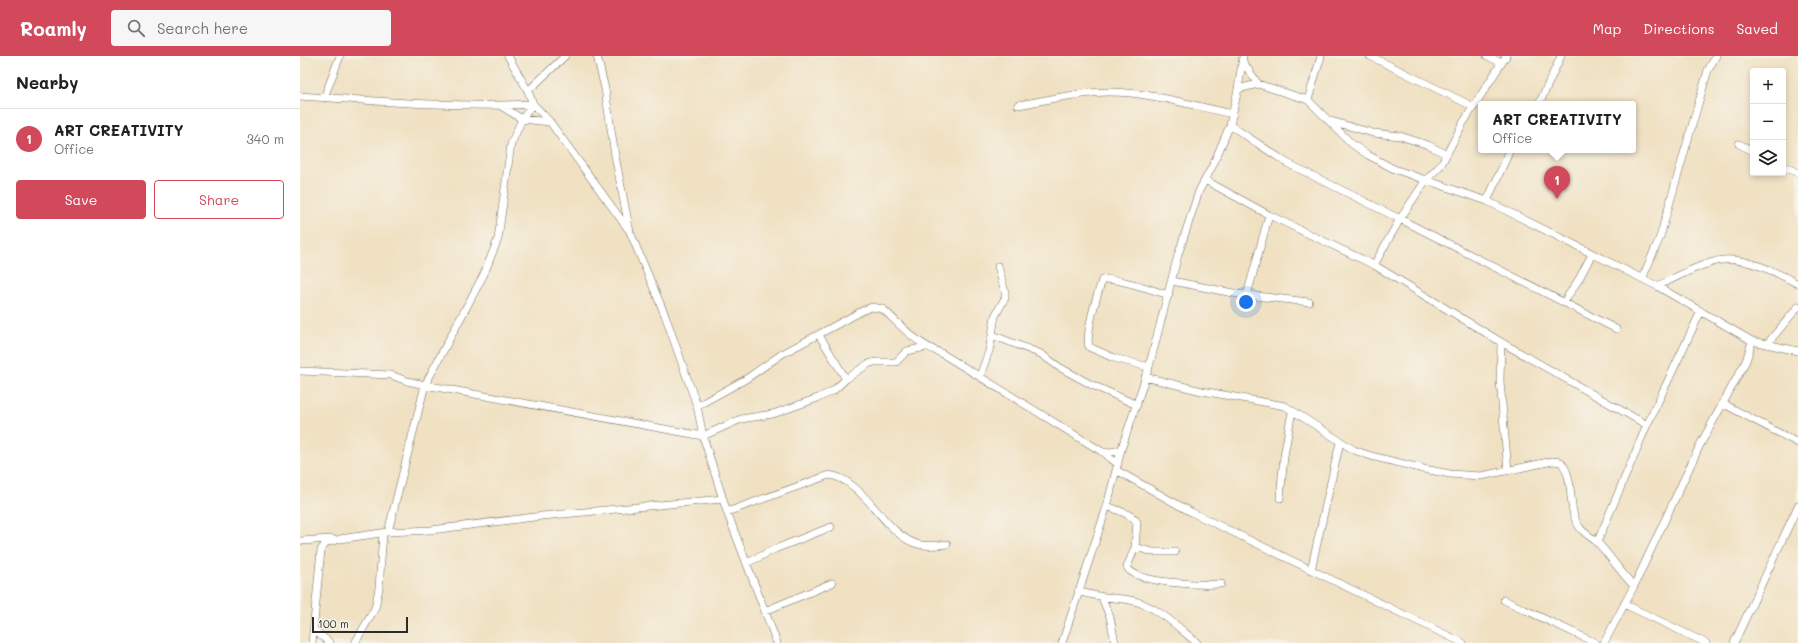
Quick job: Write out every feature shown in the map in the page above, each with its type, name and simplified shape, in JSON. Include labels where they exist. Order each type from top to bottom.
[{"type":"street","points":[[324,98],[340,56]]},
{"type":"street","points":[[508,56],[528,91],[533,104],[550,122],[630,232]]},
{"type":"street","points":[[528,91],[565,56]]},
{"type":"street","points":[[597,56],[605,89],[615,156],[630,232],[665,315],[698,406],[703,436],[727,512],[777,643]]},
{"type":"street","points":[[1308,100],[1321,56]]},
{"type":"street","points":[[1370,56],[1474,107]]},
{"type":"street","points":[[1488,56],[1502,63]]},
{"type":"street","points":[[1374,265],[1400,219],[1426,180],[1441,165],[1474,107],[1506,56]]},
{"type":"street","points":[[1540,101],[1561,56]]},
{"type":"street","points":[[1642,279],[1660,237],[1708,70],[1716,56]]},
{"type":"street","points":[[1243,59],[1258,84]]},
{"type":"street","points":[[1062,643],[1106,506],[1121,450],[1149,367],[1172,281],[1199,191],[1214,164],[1230,125],[1243,59]]},
{"type":"street","points":[[1238,89],[1258,84],[1308,100],[1352,144],[1368,155],[1394,169],[1487,201],[1657,286],[1752,341],[1798,351]]},
{"type":"street","points":[[1018,105],[1081,94],[1109,92],[1136,94],[1233,114]]},
{"type":"street","points":[[300,96],[500,106],[533,104]]},
{"type":"street","points":[[355,643],[375,608],[386,532],[425,385],[484,274],[498,239],[511,144],[522,119],[533,104]]},
{"type":"street","points":[[500,106],[522,119],[550,122]]},
{"type":"street","points":[[1328,120],[1373,133],[1400,136],[1428,145],[1446,154]]},
{"type":"street","points":[[1230,125],[1287,163],[1616,329]]},
{"type":"street","points":[[1738,144],[1750,150]]},
{"type":"street","points":[[1487,201],[1509,153]]},
{"type":"street","points":[[1786,167],[1798,173]]},
{"type":"street","points":[[1205,180],[1269,215],[1374,265],[1501,342],[1647,425]]},
{"type":"street","points":[[1247,295],[1269,215]]},
{"type":"street","points":[[1564,302],[1579,279],[1592,254]]},
{"type":"street","points":[[1657,286],[1711,263],[1722,260],[1747,262],[1798,284]]},
{"type":"street","points":[[980,376],[989,351],[996,316],[1005,298],[1005,292],[998,266]]},
{"type":"street","points":[[1149,367],[1114,358],[1089,347],[1088,334],[1097,296],[1102,280],[1106,279],[1116,280],[1169,295]]},
{"type":"street","points":[[1172,281],[1247,295],[1309,302]]},
{"type":"street","points":[[698,406],[746,379],[782,354],[820,335],[864,310],[879,307],[926,347],[941,352],[1105,452],[1117,467],[1191,512],[1463,643]]},
{"type":"street","points":[[1768,344],[1798,307]]},
{"type":"street","points":[[1597,543],[1647,425],[1701,311]]},
{"type":"street","points":[[820,335],[846,379]]},
{"type":"street","points":[[992,335],[1041,354],[1059,367],[1090,384],[1137,405]]},
{"type":"street","points":[[1604,643],[1634,586],[1675,495],[1722,403],[1746,361],[1752,341]]},
{"type":"street","points":[[1501,342],[1500,380],[1508,471]]},
{"type":"street","points":[[300,371],[391,375],[407,381],[425,385],[703,436],[741,419],[773,414],[818,398],[833,391],[846,379],[868,364],[874,362],[896,362],[907,351],[926,347]]},
{"type":"street","points":[[1145,377],[1255,402],[1272,402],[1285,406],[1354,450],[1371,456],[1450,474],[1481,476],[1553,461],[1561,462],[1566,467],[1574,516],[1583,532],[1597,543],[1622,574],[1634,586]]},
{"type":"street","points":[[1722,403],[1798,443]]},
{"type":"street","points":[[1280,498],[1284,456],[1292,411]]},
{"type":"street","points":[[1312,570],[1340,442]]},
{"type":"street","points":[[1105,452],[1121,450]]},
{"type":"street","points":[[727,512],[829,475],[839,476],[867,500],[887,522],[909,540],[918,544],[947,544]]},
{"type":"street","points":[[300,541],[340,539],[386,532],[431,530],[542,516],[723,499]]},
{"type":"street","points":[[1106,506],[1135,519],[1138,528],[1135,547],[1128,567],[1130,571],[1159,581],[1179,584],[1221,584]]},
{"type":"street","points":[[1734,643],[1798,506]]},
{"type":"street","points":[[747,563],[775,549],[831,527]]},
{"type":"street","points":[[312,643],[322,550],[326,543],[340,539]]},
{"type":"street","points":[[1135,547],[1153,552],[1175,552]]},
{"type":"street","points":[[765,611],[832,583]]},
{"type":"street","points":[[1078,591],[1102,598],[1130,600],[1143,604],[1168,619],[1197,643]]},
{"type":"street","points":[[1102,598],[1110,617],[1115,643]]},
{"type":"street","points":[[1504,600],[1596,643]]},
{"type":"street","points":[[1624,604],[1706,643]]},
{"type":"street","points":[[314,630],[330,643]]},
{"type":"place","name":"ART CREATIVITY","points":[[1557,199]]}]
